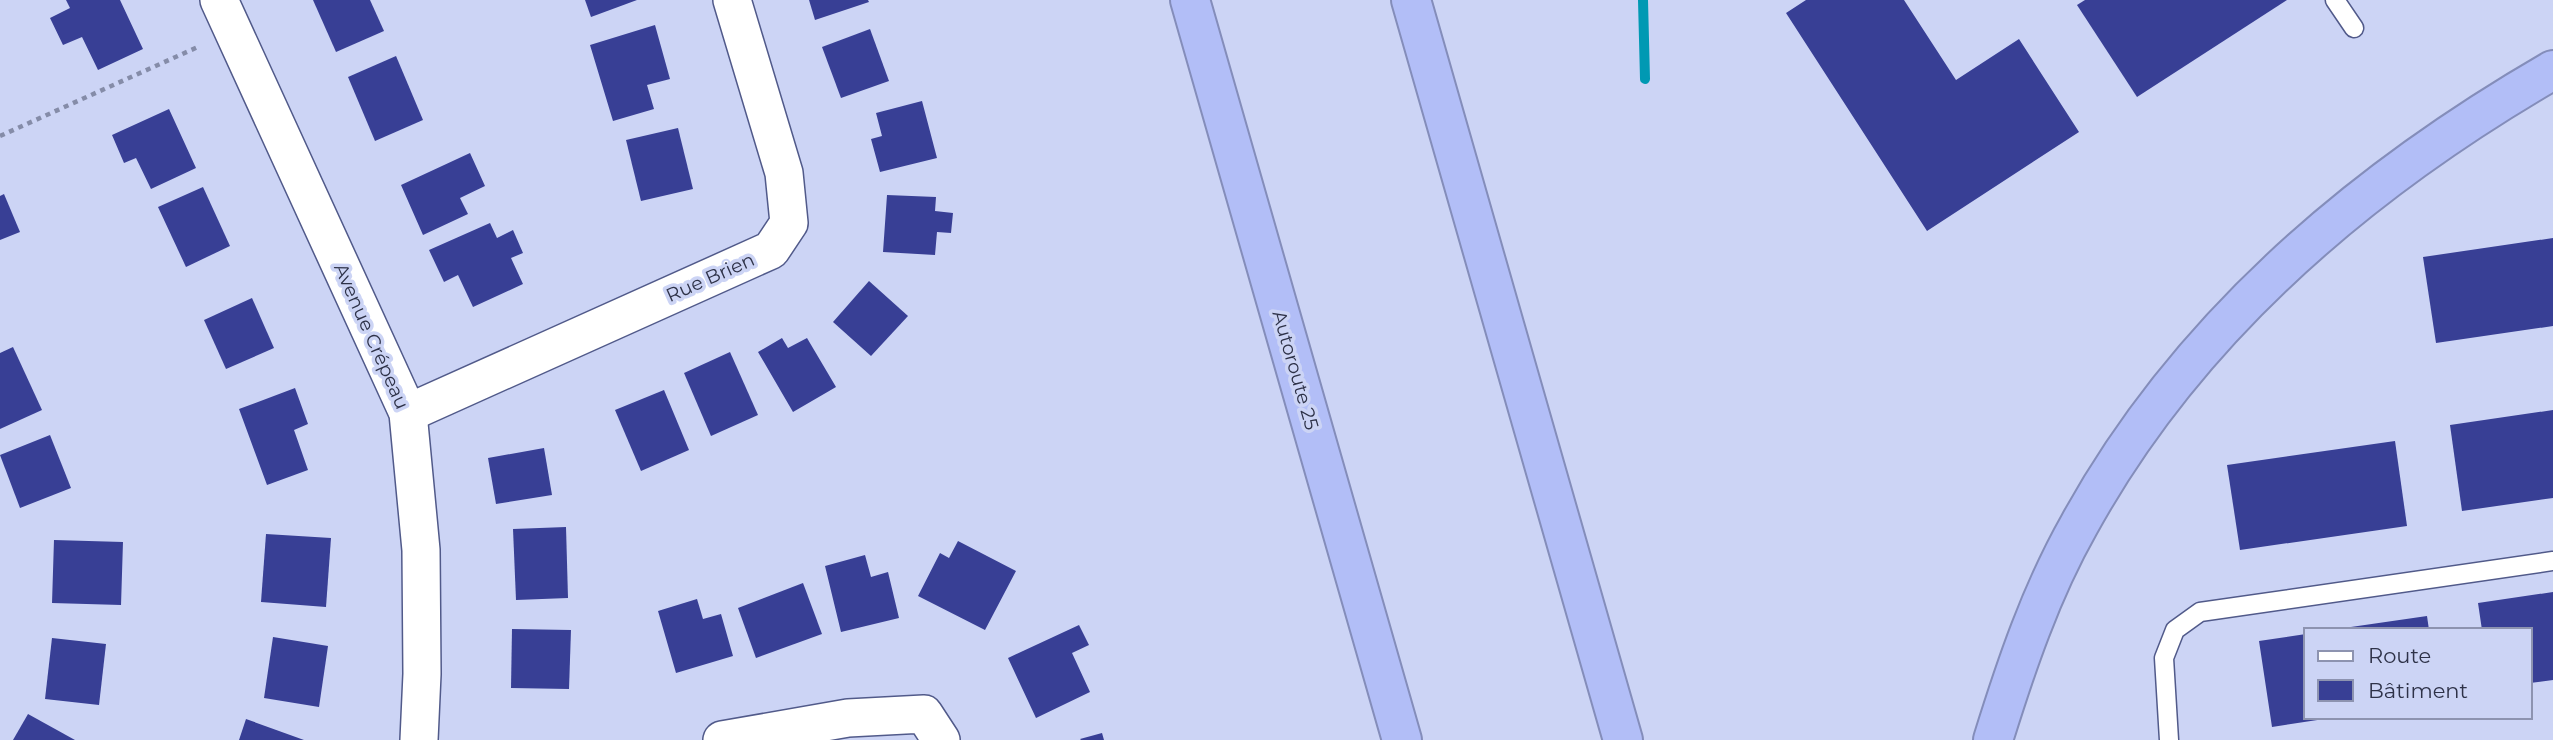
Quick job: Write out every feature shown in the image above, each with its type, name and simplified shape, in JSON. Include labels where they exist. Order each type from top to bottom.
[{"type":"highway","name":"Autoroute 25","points":[[1190,0],[1402,740]]},
{"type":"highway","points":[[1411,0],[1623,740]]},
{"type":"highway","points":[[1993,740],[2029,632],[2078,525],[2141,426],[2178,376],[2251,296],[2354,204],[2422,152],[2553,70]]},
{"type":"street","name":"Rue Brien","points":[[408,412],[771,250],[789,223],[784,173],[732,0]]},
{"type":"street","name":"Avenue Crépeau","points":[[226,16],[408,412],[421,550],[422,674],[419,740]]},
{"type":"street","points":[[722,740],[848,718],[924,714],[941,740]]},
{"type":"lane","points":[[2335,0],[2354,28]]},
{"type":"lane","points":[[2169,740],[2164,658],[2175,630],[2200,612],[2553,561]]},
{"type":"path","points":[[0,136],[226,16]]},
{"type":"building","points":[[66,0],[120,0],[143,49],[98,70],[82,37],[63,45],[50,18],[70,8]]},
{"type":"building","points":[[313,0],[370,0],[384,31],[336,52]]},
{"type":"building","points":[[585,0],[637,0],[591,17]]},
{"type":"building","points":[[809,0],[868,0],[869,2],[815,20]]},
{"type":"building","points":[[1806,0],[1904,0],[1956,80],[2019,39],[2079,132],[1927,231],[1786,13]]},
{"type":"building","points":[[2085,0],[2287,0],[2137,97],[2077,5]]},
{"type":"building","points":[[655,25],[670,79],[647,85],[654,109],[613,121],[590,45]]},
{"type":"building","points":[[870,29],[889,81],[841,98],[822,47]]},
{"type":"building","points":[[396,56],[423,120],[375,141],[348,77]]},
{"type":"building","points":[[922,101],[937,158],[880,172],[871,139],[882,136],[876,113]]},
{"type":"building","points":[[169,109],[196,168],[151,189],[136,158],[124,163],[112,135]]},
{"type":"building","points":[[678,128],[693,189],[641,201],[626,140]]},
{"type":"building","points":[[470,153],[485,186],[460,198],[468,214],[423,235],[401,185]]},
{"type":"building","points":[[203,187],[230,246],[186,267],[158,207]]},
{"type":"building","points":[[4,194],[20,232],[0,240],[0,196]]},
{"type":"building","points":[[887,195],[936,197],[935,211],[953,213],[951,233],[937,232],[935,255],[883,252]]},
{"type":"building","points":[[490,223],[497,238],[513,230],[523,253],[511,258],[523,284],[473,307],[458,275],[444,282],[429,250]]},
{"type":"building","points":[[2553,238],[2553,326],[2436,343],[2423,257]]},
{"type":"building","points":[[869,281],[908,316],[871,356],[833,322]]},
{"type":"building","points":[[252,298],[274,348],[226,369],[204,320]]},
{"type":"building","points":[[782,338],[788,348],[807,338],[836,387],[793,412],[758,352]]},
{"type":"building","points":[[13,347],[42,410],[0,429],[0,353]]},
{"type":"building","points":[[730,352],[758,415],[711,436],[684,373]]},
{"type":"building","points":[[295,388],[308,424],[294,430],[308,470],[267,485],[239,409]]},
{"type":"building","points":[[664,390],[689,450],[641,471],[615,410]]},
{"type":"building","points":[[2553,410],[2553,498],[2462,511],[2450,425]]},
{"type":"building","points":[[50,435],[71,488],[20,508],[0,455]]},
{"type":"building","points":[[2395,441],[2407,526],[2240,550],[2227,465]]},
{"type":"building","points":[[544,448],[552,495],[496,504],[488,458]]},
{"type":"building","points":[[566,527],[568,598],[516,600],[513,529]]},
{"type":"building","points":[[266,534],[331,538],[326,607],[261,602]]},
{"type":"building","points":[[54,540],[123,542],[121,605],[52,603]]},
{"type":"building","points":[[958,541],[1016,571],[985,630],[918,596],[940,553],[949,558]]},
{"type":"building","points":[[865,555],[871,577],[888,572],[899,618],[841,632],[825,566]]},
{"type":"building","points":[[803,583],[822,634],[756,658],[738,608]]},
{"type":"building","points":[[2553,592],[2553,680],[2532,683],[2532,628],[2482,628],[2478,603]]},
{"type":"building","points":[[697,599],[703,619],[721,614],[733,656],[676,673],[658,611]]},
{"type":"building","points":[[2427,616],[2429,628],[2344,628]]},
{"type":"building","points":[[1079,625],[1089,645],[1072,653],[1090,692],[1036,718],[1008,658]]},
{"type":"building","points":[[512,629],[571,630],[569,689],[511,688]]},
{"type":"building","points":[[2304,634],[2304,719],[2324,719],[2272,727],[2259,641]]},
{"type":"building","points":[[273,637],[328,646],[319,707],[264,698]]},
{"type":"building","points":[[52,638],[106,644],[99,705],[45,699]]},
{"type":"building","points":[[28,714],[75,740],[13,740]]},
{"type":"building","points":[[246,719],[304,740],[239,740]]},
{"type":"building","points":[[1102,733],[1104,740],[1080,739]]},
{"type":"waterway","points":[[1643,0],[1645,79]]}]
